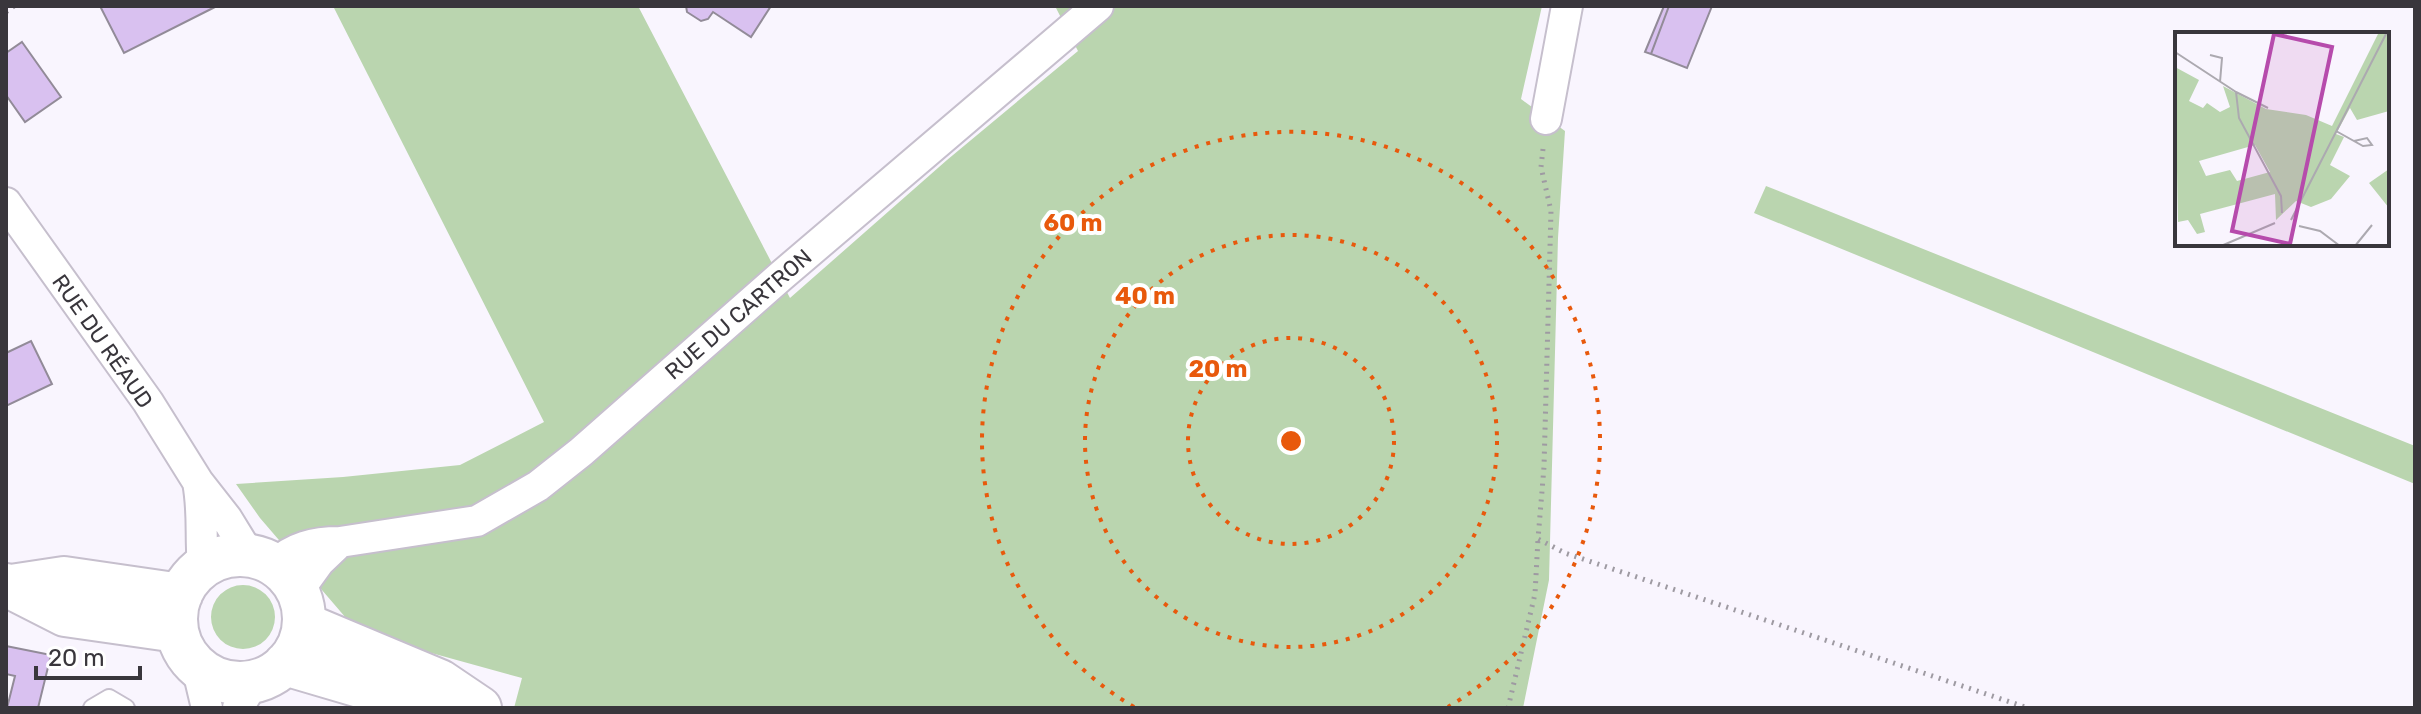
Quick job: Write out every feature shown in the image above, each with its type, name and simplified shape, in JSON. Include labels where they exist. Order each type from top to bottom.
[{"type":"main road","points":[[444,708],[233,683],[214,677],[189,614],[217,559],[281,584],[480,708]]},
{"type":"main road","points":[[259,684],[298,646],[281,584]]},
{"type":"main road","points":[[8,585],[65,615],[189,614]]},
{"type":"street","name":"RUE DU CARTRON","points":[[281,584],[319,562],[340,542],[477,521],[538,486],[1098,6]]},
{"type":"street","points":[[1546,119],[1567,6]]},
{"type":"street","name":"RUE DU RÉAUD","points":[[6,203],[148,402],[198,482],[281,584]]},
{"type":"street","name":"RUE DU RÉAUD","points":[[198,482],[204,510],[189,614],[207,708]]},
{"type":"lane","points":[[92,708],[109,698],[126,708]]},
{"type":"path","points":[[6,12],[14,6]]},
{"type":"path","points":[[1508,708],[1535,594],[1544,467],[1551,211],[1541,167],[1546,119]]},
{"type":"path","points":[[1538,539],[1565,553],[2028,708]]},
{"type":"green space","points":[[333,6],[638,6],[790,298],[947,160],[1078,51],[1055,6],[1542,6],[1521,99],[1565,131],[1558,238],[1549,580],[1523,708],[514,708],[522,678],[406,646],[346,618],[260,518],[236,484],[460,465],[544,422]]},
{"type":"green space","points":[[1766,186],[2415,446],[2415,484],[1754,213]]},
{"type":"green space","points":[[243,585],[261,591],[269,599],[275,617],[269,635],[261,643],[243,649],[225,643],[217,635],[211,617],[217,599],[225,591]]},
{"type":"building","points":[[100,6],[217,6],[124,53]]},
{"type":"building","points":[[686,6],[771,6],[751,37],[713,12],[708,19],[701,21],[687,12]]},
{"type":"building","points":[[1664,6],[1669,6],[1651,54],[1645,52]]},
{"type":"building","points":[[1669,6],[1712,6],[1687,68],[1651,54]]},
{"type":"building","points":[[22,42],[61,97],[25,122],[6,95],[6,53]]},
{"type":"building","points":[[31,341],[52,384],[6,406],[6,353]]},
{"type":"building","points":[[6,646],[51,655],[38,708],[7,708],[15,676],[6,674]]}]
